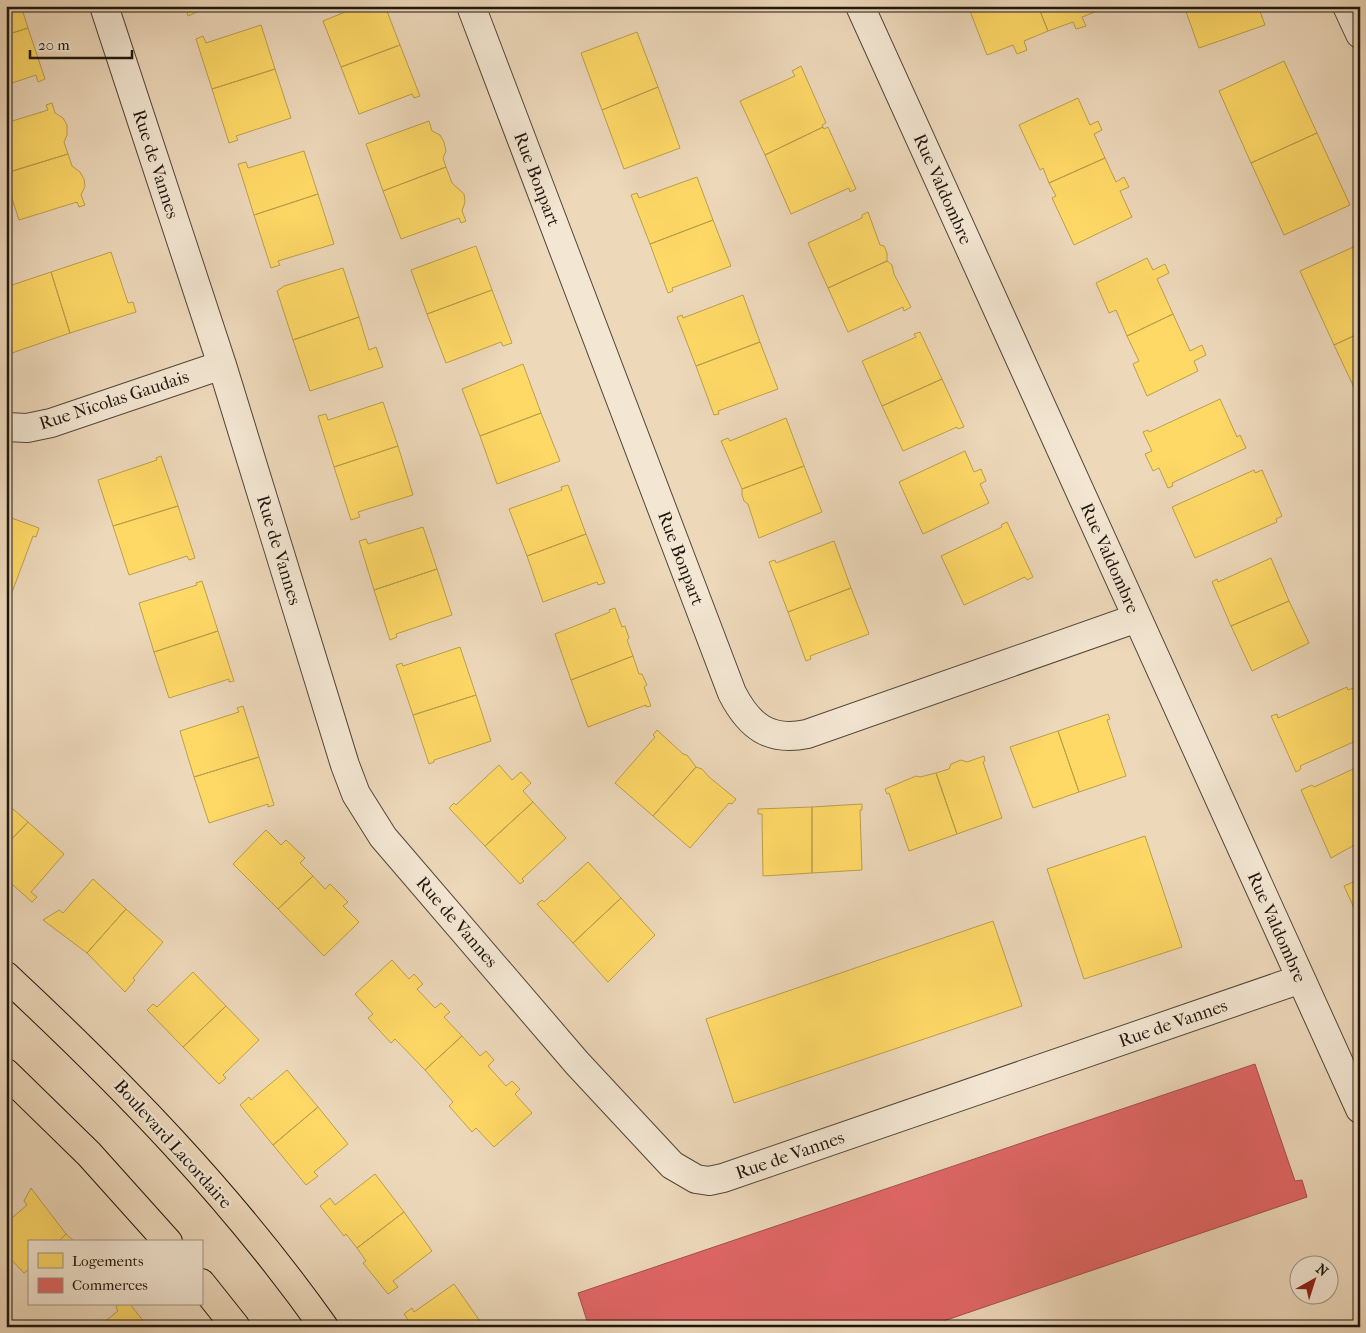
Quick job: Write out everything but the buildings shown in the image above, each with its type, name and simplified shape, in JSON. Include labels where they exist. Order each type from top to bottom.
[{"type":"main road","name":"Boulevard Lacordaire","points":[[6,976],[80,1045],[177,1144],[252,1233],[324,1327]]},
{"type":"main road","points":[[6,1073],[89,1154],[166,1240]]},
{"type":"main road","points":[[202,1284],[236,1327]]},
{"type":"street","name":"Rue de Vannes","points":[[104,6],[222,365],[345,765],[356,794],[383,837],[577,1063],[672,1166],[696,1179],[723,1178],[1301,979]]},
{"type":"street","name":"Rue Bonpart","points":[[471,6],[732,694],[750,722],[762,730],[777,736],[792,737],[807,734],[1138,618]]},
{"type":"street","name":"Rue Valdombre","points":[[860,6],[1360,1109]]},
{"type":"street","points":[[1347,6],[1360,34]]},
{"type":"street","name":"Rue Nicolas Gaudais","points":[[6,427],[27,428],[51,423],[222,365]]}]
